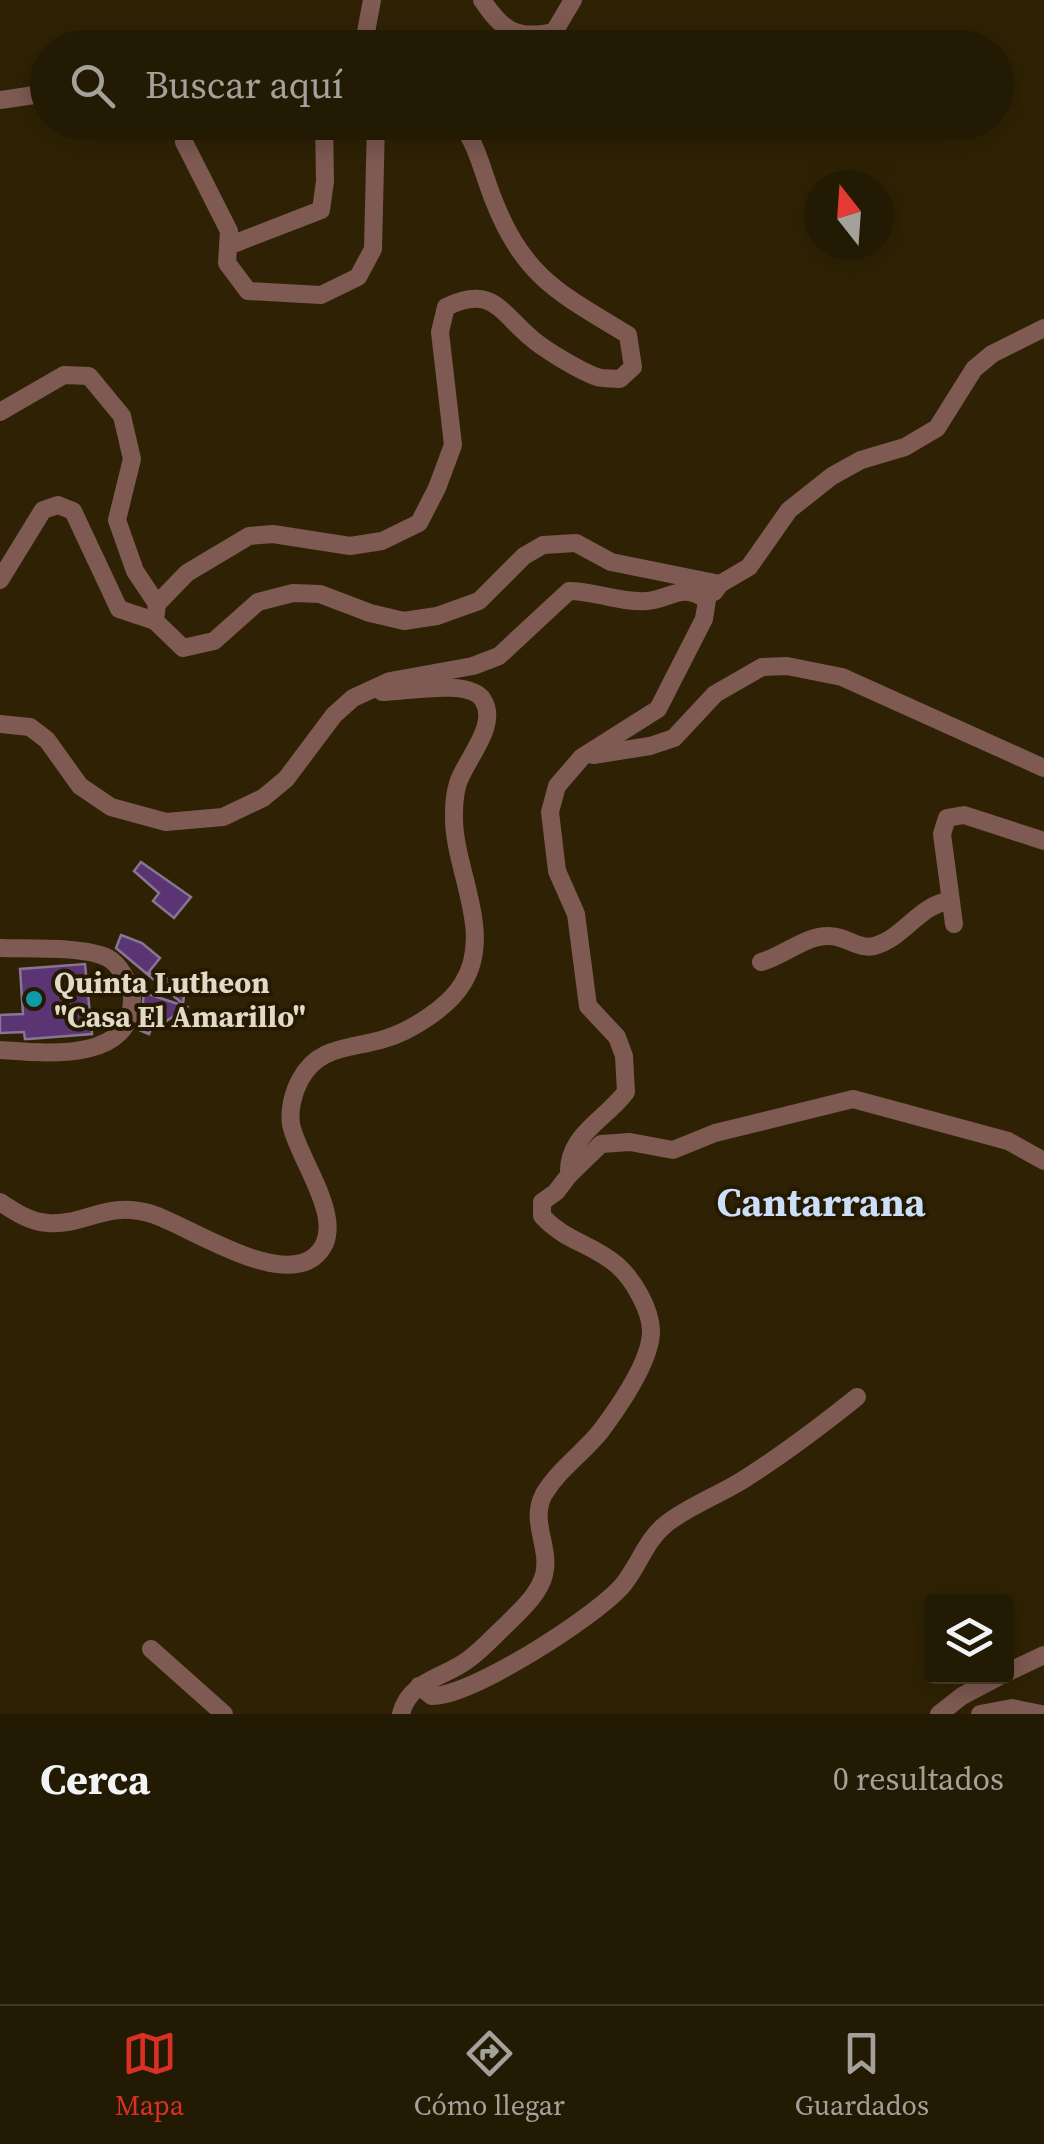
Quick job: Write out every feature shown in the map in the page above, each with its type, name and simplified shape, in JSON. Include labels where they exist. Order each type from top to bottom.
[{"type":"street","points":[[366,30],[372,0]]},
{"type":"street","points":[[482,0],[498,24],[509,30]]},
{"type":"street","points":[[555,30],[573,0]]},
{"type":"street","points":[[0,100],[30,96]]},
{"type":"street","points":[[184,140],[229,231],[227,263],[248,292],[321,295],[358,277],[372,249],[375,140]]},
{"type":"street","points":[[228,246],[322,210],[324,140]]},
{"type":"street","points":[[156,612],[188,573],[249,536],[273,534],[350,546],[382,541],[419,523],[438,488],[452,445],[440,332],[446,306],[466,297],[484,299],[505,310],[531,339],[598,378],[620,379],[634,367],[628,334],[550,287],[520,256],[506,233],[467,140]]},
{"type":"street","points":[[569,1175],[568,1158],[585,1130],[612,1111],[626,1092],[624,1056],[617,1037],[588,1006],[576,914],[557,872],[550,812],[558,786],[582,757],[658,709],[704,619],[707,600],[720,584],[749,567],[789,510],[832,476],[860,460],[905,447],[937,428],[974,369],[992,354],[1044,328]]},
{"type":"street","points":[[0,412],[64,375],[89,376],[122,416],[132,459],[117,520],[135,571],[156,612],[182,648],[214,641],[258,602],[293,592],[320,594],[370,614],[404,620],[437,616],[479,600],[524,556],[543,545],[576,542],[611,562],[720,584]]},
{"type":"street","points":[[0,580],[43,510],[58,505],[72,511],[119,610],[156,612]]},
{"type":"street","points":[[0,724],[30,727],[47,740],[80,786],[111,806],[166,822],[224,817],[263,798],[286,779],[334,715],[353,698],[374,687],[473,666],[499,656],[568,591],[649,601],[676,592],[695,591],[707,600]]},
{"type":"street","points":[[582,757],[674,738],[714,694],[762,667],[787,666],[842,676],[1044,768]]},
{"type":"street","points":[[0,1202],[24,1217],[48,1224],[112,1210],[147,1213],[227,1251],[290,1265],[306,1262],[318,1254],[325,1243],[326,1215],[290,1120],[298,1082],[309,1066],[325,1054],[350,1044],[391,1038],[449,1001],[463,984],[474,948],[473,918],[457,851],[454,816],[458,784],[488,718],[485,702],[480,694],[464,688],[378,692],[374,687]]},
{"type":"street","points":[[954,924],[942,834],[944,821],[964,814],[1044,842]]},
{"type":"street","points":[[761,962],[824,936],[844,938],[860,946],[877,946],[933,906],[949,901]]},
{"type":"street","points":[[0,948],[108,958],[124,974],[132,995],[127,1020],[114,1039],[85,1051],[0,1050]]},
{"type":"street","points":[[401,1714],[408,1697],[419,1686],[467,1661],[540,1587],[545,1572],[537,1512],[544,1495],[623,1400],[646,1355],[652,1330],[641,1297],[619,1267],[558,1233],[542,1216],[542,1202],[602,1144],[630,1142],[673,1150],[715,1133],[853,1099],[1008,1141],[1044,1161]]},
{"type":"street","points":[[419,1686],[432,1696],[464,1688],[498,1672],[588,1616],[620,1589],[665,1525],[759,1469],[857,1397]]},
{"type":"street","points":[[150,1648],[224,1714]]},
{"type":"street","points":[[1014,1669],[1044,1655]]},
{"type":"street","points":[[940,1714],[985,1684]]},
{"type":"street","points":[[980,1714],[1012,1708],[1041,1714]]},
{"type":"building","points":[[141,862],[191,897],[174,918],[153,901],[159,893],[134,871]]},
{"type":"building","points":[[121,935],[142,943],[160,958],[148,973],[171,978],[170,984],[185,986],[183,1004],[116,948]]},
{"type":"building","name":"Quinta Lutheon \"Casa El Amarillo\"","points":[[85,964],[92,1034],[25,1039],[24,1032],[0,1033],[0,1015],[23,1014],[20,969]]},
{"type":"building","points":[[144,992],[187,1007],[165,1022],[158,1012],[149,1034],[137,1029]]},
{"type":"place","name":"Quinta Lutheon \"Casa El Amarillo\"","points":[[34,999]]},
{"type":"district","name":"Cantarrana","points":[[821,1202]]}]
